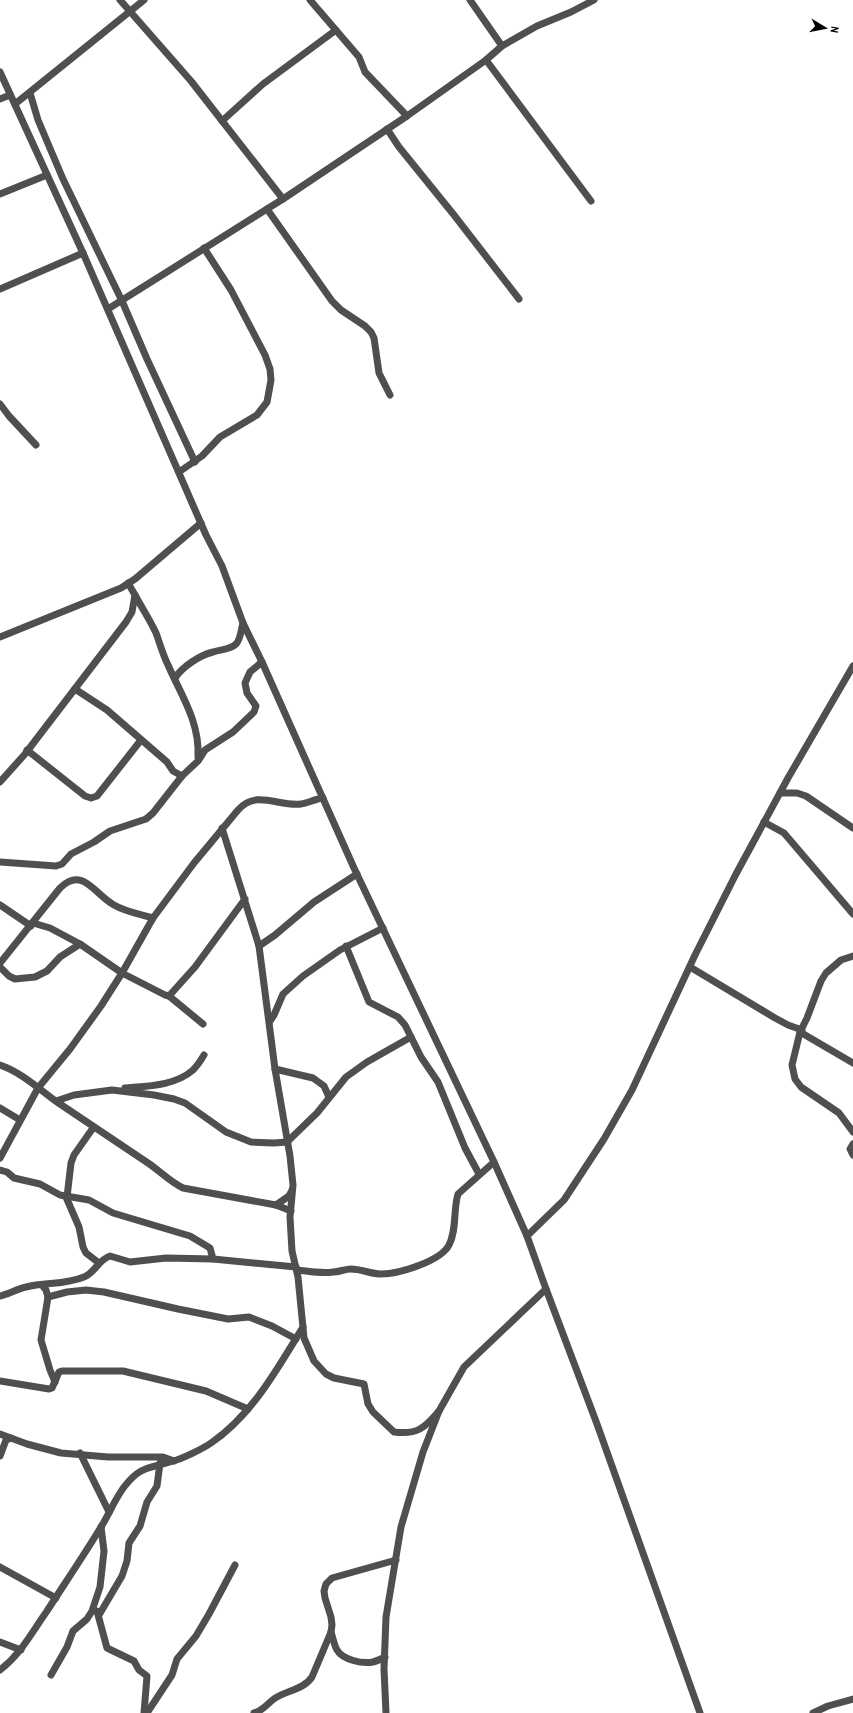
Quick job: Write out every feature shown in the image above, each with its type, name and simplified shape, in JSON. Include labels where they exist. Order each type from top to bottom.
[{"type":"street","points":[[120,0],[191,81],[283,199]]},
{"type":"street","points":[[15,104],[144,0]]},
{"type":"street","points":[[310,0],[362,61],[365,72],[407,116]]},
{"type":"street","points":[[470,0],[502,46]]},
{"type":"street","points":[[108,310],[283,199],[407,116],[486,60],[502,46],[537,26],[571,12],[594,0]]},
{"type":"street","points":[[222,121],[264,84],[336,30]]},
{"type":"street","points":[[486,60],[591,201]]},
{"type":"street","points":[[0,72],[83,253],[201,523],[222,566],[243,623],[262,662],[322,798],[528,1236],[700,1713]]},
{"type":"street","points":[[30,93],[38,120],[63,179],[122,301],[195,462]]},
{"type":"street","points":[[0,99],[10,95]]},
{"type":"street","points":[[387,129],[399,147],[450,209],[519,299]]},
{"type":"street","points":[[0,194],[47,175]]},
{"type":"street","points":[[267,209],[328,296],[341,310],[365,326],[371,332],[374,338],[379,373],[390,395]]},
{"type":"street","points":[[179,472],[195,462],[220,437],[260,412],[267,402],[272,380],[270,369],[264,355],[230,290],[204,248]]},
{"type":"street","points":[[0,289],[83,253]]},
{"type":"street","points":[[0,404],[36,445]]},
{"type":"street","points":[[0,637],[101,597],[128,583],[201,523]]},
{"type":"street","points":[[128,583],[156,633],[167,664],[187,703],[197,732],[199,746],[198,761]]},
{"type":"street","points":[[0,782],[27,750],[126,622],[132,612],[135,595]]},
{"type":"street","points":[[175,678],[180,671],[209,653],[235,645],[238,642],[243,623]]},
{"type":"street","points":[[0,862],[50,866],[62,864],[71,854],[94,842],[110,831],[146,819],[154,813],[182,776],[198,761],[205,750],[233,732],[254,712],[256,706],[244,683],[250,672],[262,662]]},
{"type":"street","points":[[528,1236],[564,1200],[604,1139],[632,1090],[690,967],[764,822],[853,666]]},
{"type":"street","points":[[75,689],[107,710],[167,762],[173,771],[182,776]]},
{"type":"street","points":[[27,750],[85,796],[91,798],[97,796],[141,740]]},
{"type":"street","points":[[780,793],[797,793],[806,796],[853,828]]},
{"type":"street","points":[[0,1158],[38,1088],[70,1049],[122,973],[153,918],[194,863],[243,804],[247,801],[269,800],[300,804],[322,798]]},
{"type":"street","points":[[764,822],[784,833],[853,914]]},
{"type":"street","points":[[222,828],[259,946],[270,1021],[275,1069],[290,1156],[292,1190],[292,1251],[296,1269],[304,1327],[304,1338],[314,1361],[326,1374],[334,1378],[364,1384],[368,1404],[373,1412],[394,1432],[411,1433],[419,1430],[429,1423],[439,1411]]},
{"type":"street","points":[[259,946],[275,935],[314,902],[357,874]]},
{"type":"street","points":[[0,963],[67,881],[74,879],[81,880],[115,906],[153,918]]},
{"type":"street","points":[[169,996],[194,967],[245,899]]},
{"type":"street","points":[[0,905],[32,925],[50,928],[80,944],[122,973],[169,996],[203,1024]]},
{"type":"street","points":[[270,1021],[283,994],[303,976],[346,946],[383,928]]},
{"type":"street","points":[[0,967],[15,979],[35,977],[47,971],[60,957],[80,944]]},
{"type":"street","points":[[346,946],[369,1002],[398,1017],[405,1025],[421,1057],[438,1082],[465,1148],[479,1174]]},
{"type":"street","points":[[853,956],[841,960],[826,973],[801,1031],[792,1065],[795,1079],[801,1087],[839,1113],[853,1132]]},
{"type":"street","points":[[690,967],[853,1063]]},
{"type":"street","points":[[112,1090],[174,1099],[185,1103],[226,1132],[251,1142],[287,1142],[317,1113],[346,1077],[411,1037]]},
{"type":"street","points":[[56,1101],[74,1095],[157,1085],[179,1078],[192,1070],[204,1055]]},
{"type":"street","points":[[0,1065],[6,1067],[38,1088],[93,1128],[155,1168],[173,1183],[183,1188],[276,1205],[291,1211]]},
{"type":"street","points":[[275,1069],[313,1078],[324,1086],[329,1097]]},
{"type":"street","points":[[0,1108],[20,1120]]},
{"type":"street","points":[[93,1128],[74,1155],[71,1164],[66,1197],[78,1227],[84,1250],[99,1263]]},
{"type":"street","points":[[853,1144],[850,1149],[853,1155]]},
{"type":"street","points":[[0,1296],[25,1287],[62,1283],[85,1277],[92,1272],[99,1263],[110,1256],[115,1256],[130,1262],[166,1258],[213,1259],[296,1269],[333,1272],[351,1269],[388,1274],[420,1265],[437,1258],[444,1252],[450,1245],[453,1235],[458,1194],[494,1162]]},
{"type":"street","points":[[0,1170],[7,1172],[14,1178],[40,1184],[53,1192],[66,1197],[89,1200],[113,1213],[190,1236],[210,1248],[213,1259]]},
{"type":"street","points":[[276,1205],[289,1196],[292,1190]]},
{"type":"street","points":[[42,1285],[46,1290],[48,1297],[41,1340],[55,1382]]},
{"type":"street","points":[[386,1713],[386,1617],[405,1510],[423,1452],[439,1411],[470,1359],[546,1289]]},
{"type":"street","points":[[48,1297],[67,1292],[86,1290],[104,1292],[228,1319],[249,1317],[272,1326],[296,1339]]},
{"type":"street","points":[[0,1670],[21,1650],[56,1598],[124,1488],[136,1474],[143,1469],[174,1461],[211,1443],[240,1418],[272,1376],[304,1327]]},
{"type":"street","points":[[0,1381],[50,1389],[62,1371],[123,1371],[206,1391],[248,1409]]},
{"type":"street","points":[[0,1434],[61,1453],[102,1456],[163,1457],[174,1461]]},
{"type":"street","points":[[0,1456],[6,1440],[11,1438]]},
{"type":"street","points":[[80,1454],[109,1512]]},
{"type":"street","points":[[98,1614],[122,1576],[127,1561],[129,1543],[143,1521],[147,1502],[157,1486],[160,1464]]},
{"type":"street","points":[[51,1675],[67,1647],[73,1632],[87,1619],[100,1588],[104,1569],[104,1551],[101,1527]]},
{"type":"street","points":[[385,1657],[372,1662],[364,1662],[346,1657],[337,1650],[331,1632],[331,1616],[324,1591],[326,1584],[330,1580],[363,1568],[396,1560]]},
{"type":"street","points":[[145,1713],[172,1675],[176,1659],[196,1636],[235,1565]]},
{"type":"street","points":[[0,1567],[56,1598]]},
{"type":"street","points":[[94,1604],[107,1648],[134,1661],[139,1670],[147,1676],[145,1713]]},
{"type":"street","points":[[254,1713],[265,1708],[277,1697],[310,1682],[331,1632]]},
{"type":"street","points":[[0,1642],[21,1650]]},
{"type":"street","points":[[813,1713],[828,1706],[851,1699]]}]
